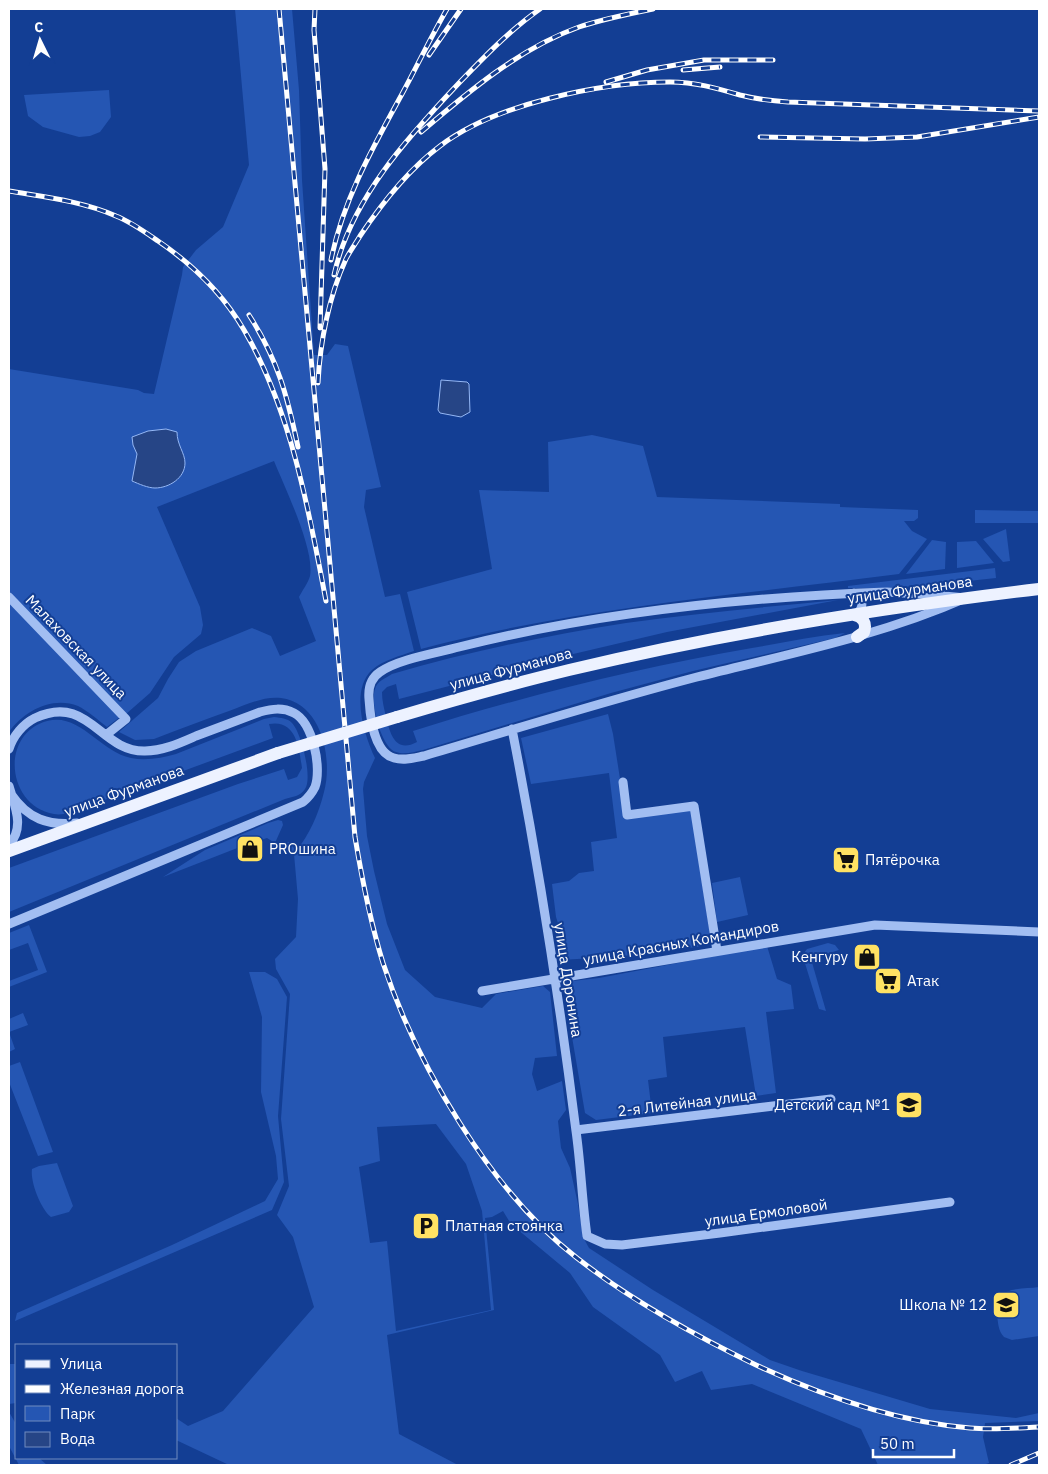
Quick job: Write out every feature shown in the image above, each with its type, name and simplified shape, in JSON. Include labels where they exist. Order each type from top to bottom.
[{"type":"main road","name":"улица Фурманова","points":[[9,851],[278,753],[488,691],[578,668],[690,643],[855,614],[1039,589]]},
{"type":"main road","points":[[855,614],[865,624],[864,632],[857,637]]},
{"type":"street","points":[[854,593],[862,602],[861,610],[855,614]]},
{"type":"street","points":[[834,594],[922,594],[966,598],[934,612],[857,637],[611,700],[424,756],[405,759],[386,755],[380,747],[375,734],[368,697],[372,679],[380,672],[392,666],[419,658],[524,633],[614,617],[694,606],[834,594]]},
{"type":"street","name":"Малаховская улица","points":[[9,597],[126,719],[106,735]]},
{"type":"street","points":[[9,749],[11,741],[20,729],[31,720],[44,714],[70,712],[81,716],[106,735],[132,750],[144,752],[158,750],[260,712],[281,708],[293,712],[302,718],[312,739],[316,761],[315,786],[309,797],[303,802],[9,924]]},
{"type":"street","name":"улица Доронина","points":[[512,729],[531,827],[554,979],[576,1130],[587,1236]]},
{"type":"street","points":[[622,782],[627,814],[694,806],[718,951]]},
{"type":"street","points":[[10,790],[19,805],[29,814],[41,820],[68,824],[90,821]]},
{"type":"street","points":[[9,845],[17,830],[18,820],[10,790]]},
{"type":"street","name":"улица Красных Командиров","points":[[482,991],[875,925],[1039,932]]},
{"type":"street","name":"2-я Литейная улица","points":[[576,1130],[831,1099]]},
{"type":"street","name":"улица Ермоловой","points":[[587,1236],[605,1244],[622,1245],[950,1202]]},
{"type":"green space","points":[[235,9],[292,9],[299,90],[302,180],[314,355],[327,355],[335,344],[348,346],[381,487],[366,490],[364,507],[385,597],[400,594],[414,651],[386,661],[372,670],[365,679],[360,701],[363,725],[375,758],[364,782],[363,789],[367,836],[387,924],[405,970],[435,997],[482,1008],[496,994],[543,986],[550,992],[557,1056],[535,1058],[532,1074],[537,1091],[562,1081],[566,1110],[558,1121],[561,1148],[570,1168],[583,1237],[589,1248],[653,1290],[770,1360],[930,1409],[1016,1418],[1039,1413],[1039,1421],[985,1423],[983,1437],[989,1463],[983,1465],[878,1465],[861,1429],[752,1384],[711,1390],[702,1371],[675,1382],[660,1355],[593,1307],[570,1273],[511,1224],[503,1211],[492,1217],[485,1218],[494,1310],[387,1335],[399,1434],[458,1465],[229,1465],[178,1441],[178,1419],[188,1426],[223,1411],[314,1307],[293,1237],[277,1215],[289,1186],[281,1119],[290,994],[276,969],[275,959],[296,937],[298,899],[294,854],[280,845],[289,842],[294,848],[295,853],[305,838],[319,809],[324,792],[327,764],[321,734],[315,721],[306,710],[295,702],[281,698],[255,701],[154,739],[135,740],[119,732],[158,698],[179,662],[196,651],[252,628],[271,636],[280,656],[316,641],[299,597],[310,576],[308,551],[298,519],[274,461],[157,507],[200,607],[203,625],[201,634],[174,657],[150,693],[126,714],[9,591],[9,369],[154,394],[183,267],[196,250],[223,227],[249,165]],"holes":[[[436,1124],[466,1164],[482,1211],[491,1310],[396,1331],[387,1241],[370,1243],[359,1167],[380,1161],[377,1127]]]},
{"type":"green space","points":[[109,90],[111,117],[100,132],[90,136],[79,137],[43,127],[28,116],[24,95]]},
{"type":"green space","points":[[592,435],[643,446],[657,497],[840,504],[840,507],[918,510],[918,518],[914,521],[904,521],[912,531],[927,539],[899,574],[599,612],[480,635],[421,649],[407,592],[492,569],[479,490],[549,492],[548,442]]},
{"type":"green space","points":[[975,510],[1039,511],[1039,523],[975,523]]},
{"type":"green space","points":[[1006,529],[1010,561],[1003,562],[983,539]]},
{"type":"green space","points":[[932,540],[946,542],[945,569],[906,574]]},
{"type":"green space","points":[[976,541],[994,563],[957,568],[957,542]]},
{"type":"green space","points":[[995,568],[996,578],[904,587],[848,588],[848,586]]},
{"type":"green space","points":[[9,600],[69,666],[120,717],[107,727],[78,706],[68,703],[49,704],[39,707],[22,718],[9,732]]},
{"type":"green space","points":[[838,600],[667,632],[399,699],[396,684],[387,687],[382,692],[382,695],[389,729],[399,744],[410,745],[417,742],[413,731],[539,695],[666,664],[845,633],[835,638],[693,671],[611,693],[423,750],[399,753],[391,749],[381,734],[375,714],[375,689],[382,680],[392,674],[450,658],[567,633],[626,623]]},
{"type":"green space","points":[[608,714],[626,817],[691,810],[711,941],[697,947],[595,960],[559,958],[557,948],[564,941],[556,917],[552,884],[569,881],[579,873],[594,871],[591,842],[617,838],[609,773],[531,784],[521,738]]},
{"type":"green space","points":[[274,717],[290,721],[299,736],[305,755],[308,775],[305,789],[301,793],[9,912],[9,868],[284,769],[288,780],[297,777],[302,768],[297,744],[291,730],[278,724],[269,724],[273,738],[69,813],[56,814],[39,809],[28,800],[15,774],[15,759],[19,745],[27,733],[39,724],[52,720],[65,721],[76,725],[119,754],[131,758],[148,759],[176,754],[264,719]]},
{"type":"green space","points":[[278,820],[282,821],[283,825],[275,843],[267,838],[163,877],[205,850]]},
{"type":"green space","points":[[740,877],[748,915],[717,922],[712,883]]},
{"type":"green space","points":[[29,925],[47,972],[9,987],[9,981],[38,970],[28,943],[9,950],[9,933]]},
{"type":"green space","points":[[828,943],[835,945],[839,950],[811,959],[826,1011],[819,1009],[804,960],[804,953],[807,949]]},
{"type":"green space","points":[[767,946],[777,979],[791,985],[794,1009],[766,1012],[776,1093],[756,1096],[745,1027],[663,1037],[667,1077],[648,1080],[652,1113],[596,1120],[585,1113],[564,990],[572,981],[599,978]]},
{"type":"green space","points":[[249,972],[265,972],[277,979],[287,997],[278,1116],[284,1182],[272,1210],[15,1321],[17,1313],[172,1245],[265,1201],[278,1179],[276,1156],[261,1092],[262,1017]]},
{"type":"green space","points":[[23,1013],[28,1025],[9,1032],[9,1019]]},
{"type":"green space","points":[[9,1032],[15,1049],[9,1052]]},
{"type":"green space","points":[[20,1062],[53,1152],[38,1156],[9,1082],[9,1066]]},
{"type":"green space","points":[[57,1163],[73,1206],[69,1212],[51,1217],[37,1195],[32,1169]]},
{"type":"green space","points":[[1039,1287],[1039,1336],[1012,1340],[1004,1337],[999,1329],[997,1314],[999,1298],[1003,1294],[1016,1289]]},
{"type":"green space","points":[[9,1364],[15,1364],[15,1403],[9,1404]]},
{"type":"green space","points":[[9,1412],[15,1422],[15,1457],[9,1446]]},
{"type":"green space","points":[[16,1459],[40,1459],[47,1465],[19,1465]]},
{"type":"water","points":[[441,380],[467,382],[469,384],[470,412],[461,417],[440,413],[438,410]]},
{"type":"water","points":[[166,429],[177,432],[178,441],[185,459],[184,468],[179,478],[171,484],[160,488],[144,486],[132,481],[137,454],[132,437],[148,431]]},
{"type":"railway","points":[[279,9],[355,837],[374,932],[383,963],[397,1002],[436,1084],[487,1163],[515,1199],[546,1231],[577,1258],[641,1303],[710,1342],[756,1365],[807,1387],[860,1406],[887,1414],[942,1425],[987,1429],[1039,1427]]},
{"type":"railway","points":[[315,9],[314,30],[325,169],[320,328]]},
{"type":"railway","points":[[331,260],[343,216],[360,174],[447,9]]},
{"type":"railway","points":[[429,55],[461,9]]},
{"type":"railway","points":[[334,275],[342,247],[353,221],[383,171],[459,83],[508,35],[540,9]]},
{"type":"railway","points":[[421,132],[496,72],[536,47],[579,27],[653,9]]},
{"type":"railway","points":[[606,82],[647,70],[704,60],[773,60]]},
{"type":"railway","points":[[683,70],[720,67]]},
{"type":"railway","points":[[318,383],[323,336],[330,304],[346,259],[360,236],[377,211],[406,176],[428,155],[463,131],[489,118],[519,107],[581,91],[613,86],[670,82],[697,84],[752,98],[782,102],[1039,111]]},
{"type":"railway","points":[[760,137],[865,139],[917,137],[1039,117]]},
{"type":"railway","points":[[9,191],[76,203],[127,221],[171,250],[217,292],[236,317],[260,361],[286,427],[305,497],[326,601]]},
{"type":"railway","points":[[249,315],[267,347],[280,378],[298,447]]},
{"type":"railway","points":[[1011,1465],[1039,1453]]},
{"type":"place","name":"PROшина","points":[[250,849]]},
{"type":"place","name":"Пятёрочка","points":[[846,860]]},
{"type":"place","name":"Кенгуру","points":[[867,957]]},
{"type":"place","name":"Атак","points":[[888,981]]},
{"type":"place","name":"Детский сад №1","points":[[909,1105]]},
{"type":"place","name":"Платная стоянка","points":[[426,1226]]},
{"type":"place","name":"Школа № 12","points":[[1006,1305]]}]
